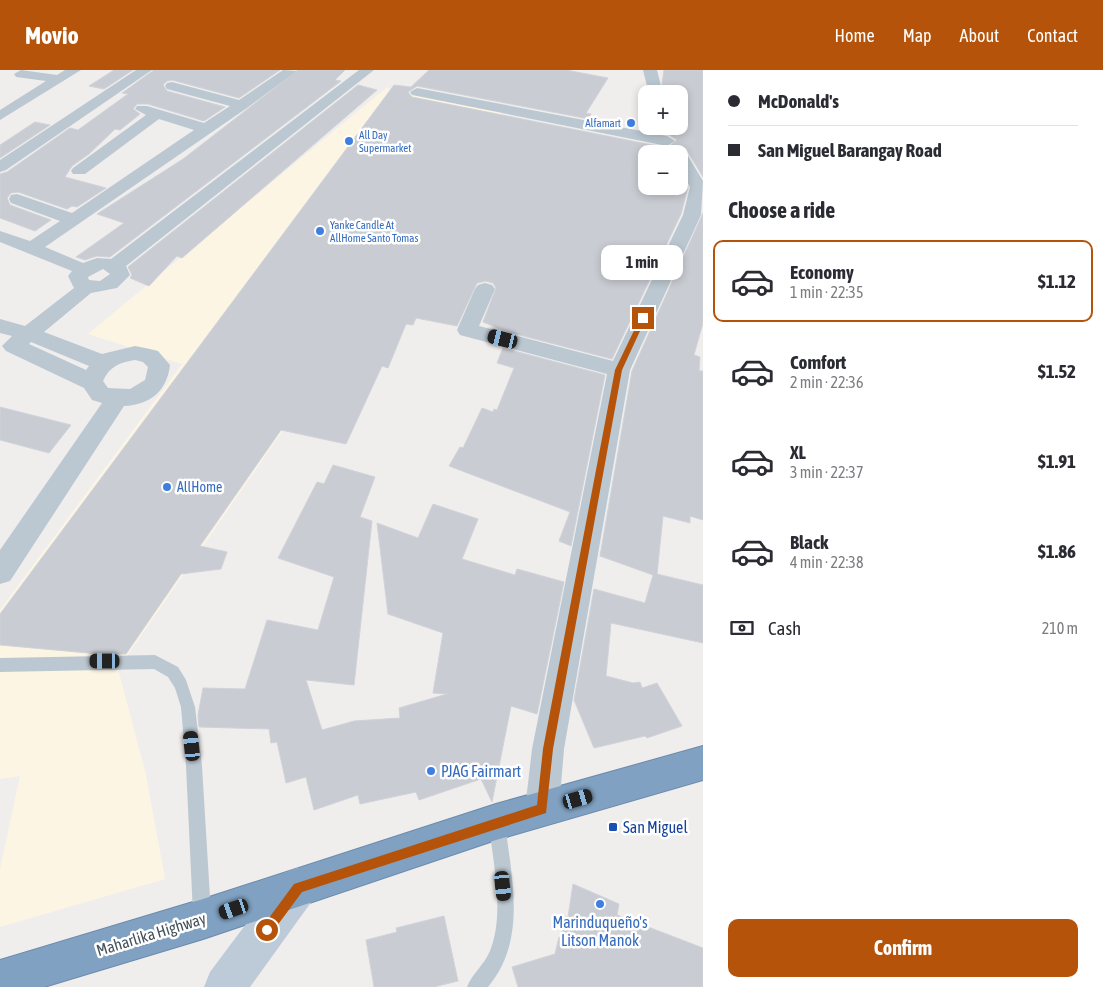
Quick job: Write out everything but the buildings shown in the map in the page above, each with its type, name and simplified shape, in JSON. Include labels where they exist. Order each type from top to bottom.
[{"type":"highway","name":"Maharlika Highway","points":[[0,980],[203,919],[496,822],[703,763]]},
{"type":"main road","points":[[225,987],[298,888]]},
{"type":"street","points":[[2,112],[74,70]]},
{"type":"street","points":[[0,167],[145,70]]},
{"type":"street","points":[[32,248],[290,71],[285,70]]},
{"type":"street","points":[[0,236],[32,248],[102,287],[116,281],[120,275],[120,270],[115,265],[367,70]]},
{"type":"street","points":[[650,70],[654,85]]},
{"type":"street","points":[[21,74],[59,79]]},
{"type":"street","points":[[172,86],[242,105]]},
{"type":"street","points":[[417,92],[672,144],[698,187],[692,215],[619,370],[548,749],[542,809]]},
{"type":"street","points":[[123,187],[71,169],[150,111],[207,129]]},
{"type":"street","points":[[17,199],[74,220]]},
{"type":"street","points":[[14,341],[85,278]]},
{"type":"street","points":[[485,289],[467,330],[619,370]]},
{"type":"street","points":[[0,326],[14,341],[92,382],[100,394],[117,399],[135,397],[151,388],[160,377],[159,365],[150,356],[135,352],[118,355],[103,363],[95,372],[92,382]]},
{"type":"street","points":[[14,341],[103,363]]},
{"type":"street","points":[[0,572],[117,399]]},
{"type":"lane","points":[[0,664],[155,662],[173,672],[181,685],[188,707],[194,766],[203,919]]},
{"type":"lane","points":[[476,987],[488,976],[495,964],[505,935],[505,902],[496,822]]},
{"type":"shaded area","name":"AllHome","points":[[386,88],[503,111],[118,669],[146,775],[165,879],[0,927],[0,869],[20,776],[0,779],[0,610],[182,364],[88,334]]},
{"type":"place","name":"Alfamart","points":[[631,123]]},
{"type":"place","name":"All Day Supermarket","points":[[349,141]]},
{"type":"place","name":"Yanke Candle At AllHome Santo Tomas","points":[[320,231]]},
{"type":"place","name":"AllHome","points":[[167,487]]},
{"type":"place","name":"PJAG Fairmart","points":[[431,771]]},
{"type":"place","name":"San Miguel","points":[[613,827]]},
{"type":"place","name":"Marinduqueño's Litson Manok","points":[[600,904]]},
{"type":"route","points":[[267,930],[298,888],[496,822],[542,809],[548,749],[619,370],[643,318]]}]
